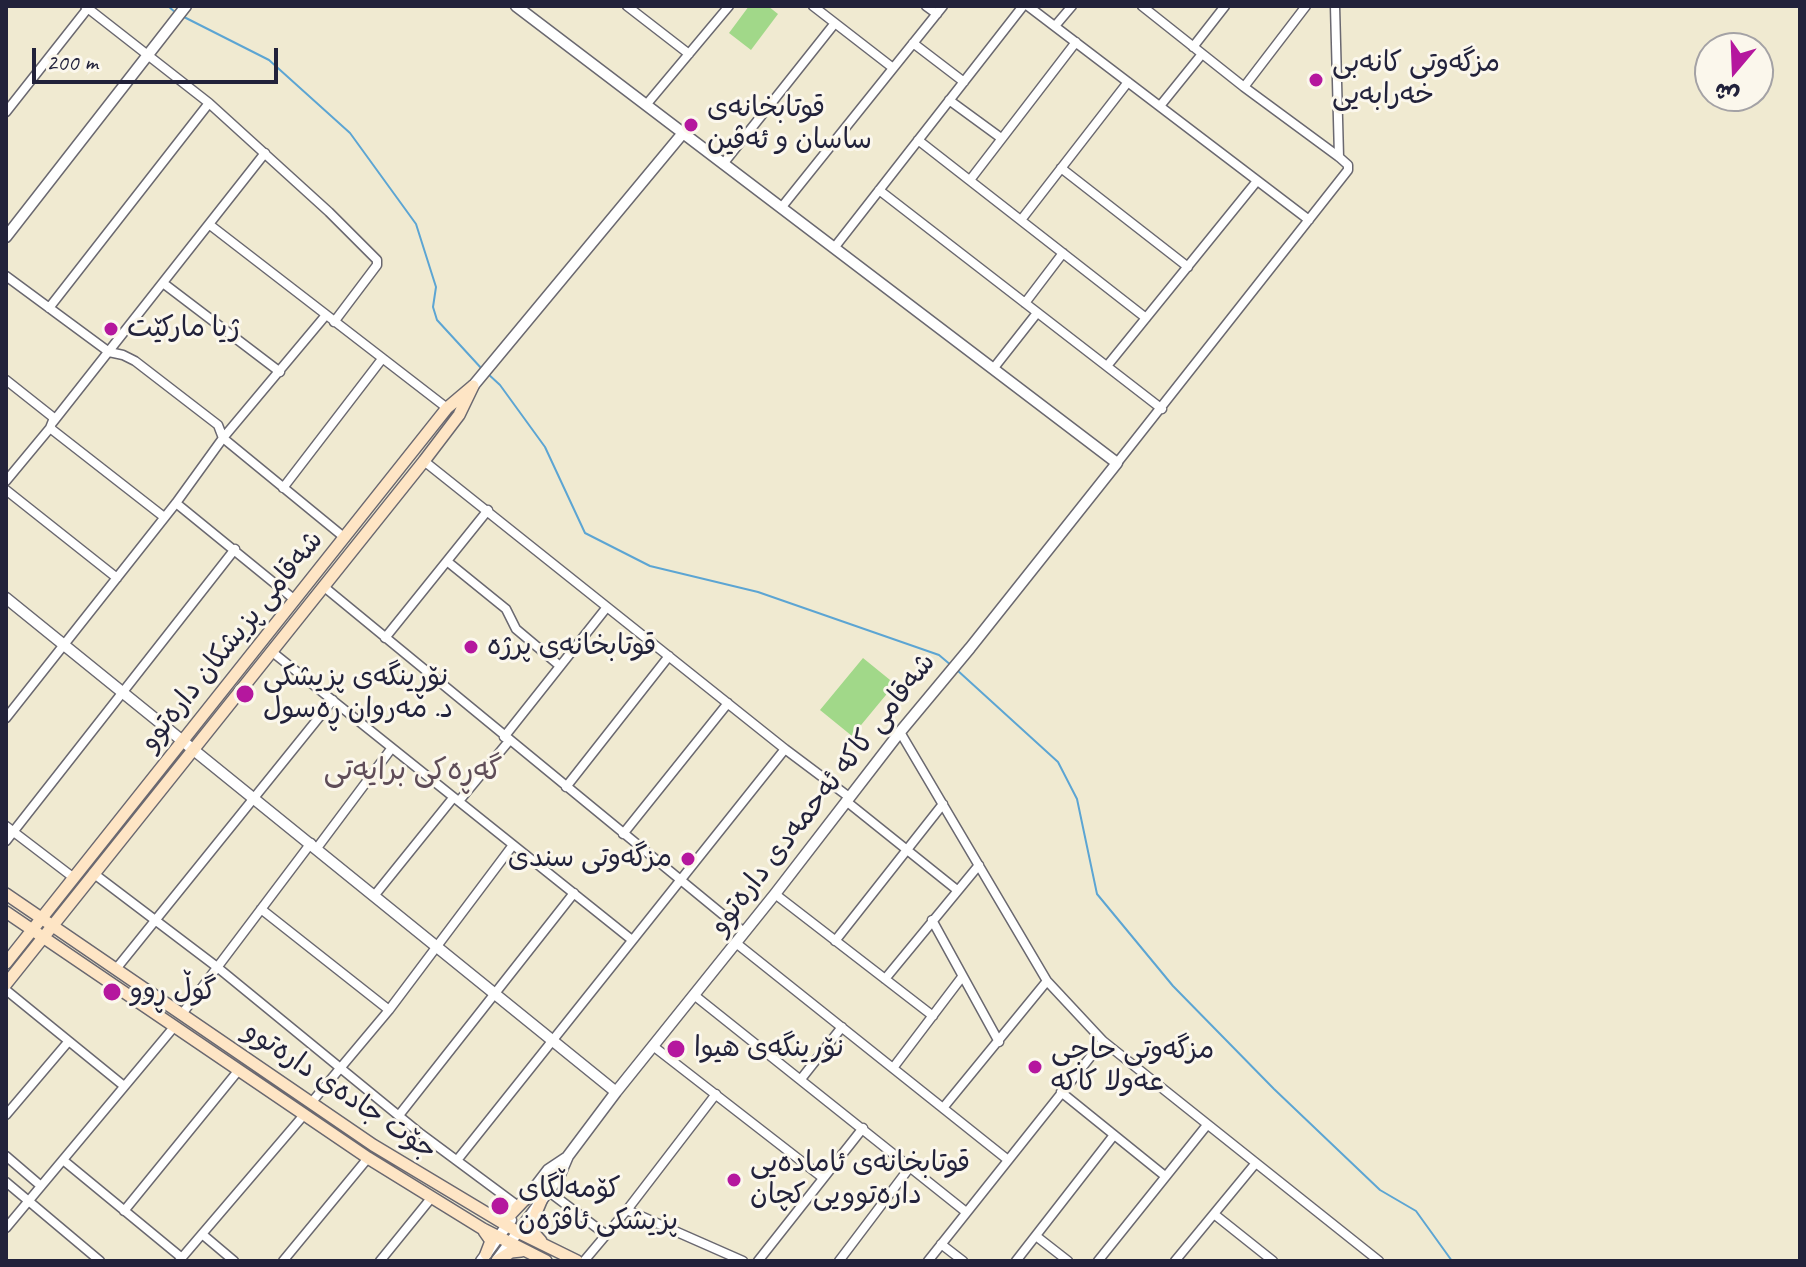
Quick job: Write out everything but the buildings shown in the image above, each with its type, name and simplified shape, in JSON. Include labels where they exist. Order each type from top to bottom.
[{"type":"main road","name":"شەقامی پزیشکان دارەتوو","points":[[6,984],[45,937],[48,921],[74,878],[295,600],[318,582],[424,461],[477,382]]},
{"type":"main road","name":"شەقامی پزیشکان دارەتوو","points":[[6,961],[33,929],[48,921],[93,873],[194,750],[271,651],[345,538],[447,408],[464,398]]},
{"type":"main road","name":"جۆت جادەی دارەتوو","points":[[6,894],[373,1145],[518,1232],[577,1261]]},
{"type":"main road","name":"جۆت جادەی دارەتوو","points":[[6,912],[303,1116],[474,1224],[546,1261]]},
{"type":"main road","points":[[470,1204],[503,1216],[511,1214],[530,1194]]},
{"type":"main road","points":[[544,1196],[531,1228],[551,1248]]},
{"type":"main road","points":[[474,1224],[490,1237],[490,1259],[517,1251],[546,1261]]},
{"type":"street","points":[[516,6],[1117,463],[1346,175],[1348,165],[1142,6]]},
{"type":"street","points":[[627,6],[689,54]]},
{"type":"street","points":[[646,105],[728,6]]},
{"type":"street","points":[[813,6],[893,68]]},
{"type":"street","points":[[926,6],[937,14]]},
{"type":"street","points":[[781,208],[943,6]]},
{"type":"street","points":[[834,248],[1026,6],[1309,220]]},
{"type":"street","points":[[1055,26],[1072,6]]},
{"type":"street","points":[[1193,47],[1225,6]]},
{"type":"street","points":[[1244,87],[1306,6]]},
{"type":"street","points":[[1335,6],[1339,157]]},
{"type":"street","points":[[6,112],[86,7],[209,103],[377,260],[377,265],[334,322]]},
{"type":"street","points":[[6,237],[186,7]]},
{"type":"street","points":[[723,164],[835,23]]},
{"type":"street","points":[[970,180],[1076,42]]},
{"type":"street","points":[[913,43],[964,82]]},
{"type":"street","points":[[1160,106],[1202,54]]},
{"type":"street","points":[[1021,220],[1128,82]]},
{"type":"street","points":[[949,100],[1001,138]]},
{"type":"street","points":[[49,308],[209,103]]},
{"type":"street","name":"شەقامی پزیشکان دارەتوو","points":[[477,382],[683,133]]},
{"type":"street","points":[[918,140],[1146,318]]},
{"type":"street","points":[[6,481],[265,153]]},
{"type":"street","points":[[1061,168],[1188,267]]},
{"type":"street","points":[[1107,366],[1257,181]]},
{"type":"street","points":[[879,190],[1162,409]]},
{"type":"street","points":[[210,225],[447,408]]},
{"type":"street","points":[[1025,303],[1063,253]]},
{"type":"street","points":[[6,276],[109,352],[135,361],[218,425],[223,438],[345,538]]},
{"type":"street","points":[[163,283],[280,372]]},
{"type":"street","points":[[993,369],[1037,313]]},
{"type":"street","points":[[6,718],[10,705],[65,643],[176,503],[223,438],[326,315]]},
{"type":"street","points":[[283,488],[382,359]]},
{"type":"street","points":[[6,380],[53,414],[52,425]]},
{"type":"street","points":[[52,425],[164,517]]},
{"type":"street","points":[[424,461],[848,799],[957,890]]},
{"type":"street","name":"شەقامی کاکە ئەحمەدی دارەتوو","points":[[504,1241],[518,1232],[559,1177],[568,1156],[616,1092],[1117,463]]},
{"type":"street","points":[[6,490],[117,578]]},
{"type":"street","points":[[176,503],[295,600]]},
{"type":"street","points":[[385,638],[488,510]]},
{"type":"street","points":[[6,841],[10,829],[124,692],[235,549]]},
{"type":"street","points":[[448,562],[506,609],[516,629],[560,666]]},
{"type":"street","points":[[318,582],[744,932]]},
{"type":"street","points":[[6,598],[616,1092]]},
{"type":"street","points":[[374,896],[506,739],[607,607]]},
{"type":"street","points":[[271,651],[632,940]]},
{"type":"street","points":[[566,787],[669,656]]},
{"type":"street","points":[[116,969],[333,700]]},
{"type":"street","points":[[623,834],[728,703]]},
{"type":"street","points":[[900,732],[1047,981],[1103,1041],[1379,1261]]},
{"type":"street","points":[[182,1014],[261,909],[391,749]]},
{"type":"street","points":[[458,1159],[785,749]]},
{"type":"street","points":[[835,941],[943,804]]},
{"type":"street","points":[[10,829],[74,878]]},
{"type":"street","points":[[311,1103],[389,1010],[513,845]]},
{"type":"street","points":[[885,979],[979,865]]},
{"type":"street","points":[[93,873],[217,967],[421,1134],[518,1206]]},
{"type":"street","points":[[400,1114],[574,893]]},
{"type":"street","points":[[775,894],[933,1016]]},
{"type":"street","points":[[261,909],[389,1010]]},
{"type":"street","points":[[932,920],[999,1042]]},
{"type":"street","points":[[736,943],[1008,1160]]},
{"type":"street","points":[[893,1068],[962,977]]},
{"type":"street","points":[[943,1108],[1047,981]]},
{"type":"street","points":[[6,990],[124,1086]]},
{"type":"street","points":[[694,995],[966,1212]]},
{"type":"street","points":[[6,1228],[174,1027]]},
{"type":"street","points":[[801,1079],[842,1027]]},
{"type":"street","points":[[928,1261],[1103,1041]]},
{"type":"street","points":[[6,1115],[68,1042]]},
{"type":"street","points":[[653,1046],[823,1178]]},
{"type":"street","points":[[124,1211],[238,1071]]},
{"type":"street","points":[[1061,1092],[1165,1176]]},
{"type":"street","points":[[584,1261],[716,1094]]},
{"type":"street","points":[[63,1160],[181,1259],[303,1116]]},
{"type":"street","points":[[1098,1261],[1207,1125]]},
{"type":"street","points":[[758,1261],[863,1128]]},
{"type":"street","points":[[1016,1261],[1114,1135]]},
{"type":"street","points":[[6,1156],[41,1186]]},
{"type":"street","name":"شەقامی کاکە ئەحمەدی دارەتوو","points":[[504,1241],[507,1225],[548,1170],[568,1156]]},
{"type":"street","points":[[283,1261],[368,1158]]},
{"type":"street","points":[[1175,1261],[1255,1164]]},
{"type":"street","points":[[839,1261],[910,1167]]},
{"type":"street","points":[[6,1182],[100,1261]]},
{"type":"street","points":[[544,1196],[605,1234]]},
{"type":"street","points":[[380,1261],[432,1197]]},
{"type":"street","points":[[627,1210],[743,1261]]},
{"type":"street","points":[[1214,1214],[1273,1261]]},
{"type":"street","points":[[202,1234],[234,1261]]},
{"type":"street","points":[[1036,1236],[1068,1261]]},
{"type":"street","points":[[490,1259],[504,1241]]},
{"type":"street","points":[[941,1244],[963,1261]]},
{"type":"green space","points":[[749,6],[768,6],[778,14],[751,50],[729,33]]},
{"type":"green space","points":[[863,658],[895,684],[852,736],[820,710]]},
{"type":"waterway","points":[[168,6],[176,13]]},
{"type":"waterway","points":[[182,16],[269,60],[350,133],[416,224],[436,287],[433,307],[437,320],[482,369]]},
{"type":"waterway","points":[[487,373],[500,385],[545,447],[585,533],[650,566],[758,592],[939,655],[952,666]]},
{"type":"waterway","points":[[957,670],[1058,762],[1077,799],[1097,894],[1173,986],[1274,1089],[1380,1190],[1416,1211],[1452,1261]]},
{"type":"place","name":"مزگەوتی کانەبی خەرابەیی","points":[[1316,80]]},
{"type":"place","name":"قوتابخانەی ساسان و ئەڤین","points":[[691,125]]},
{"type":"place","name":"ژیا مارکێت","points":[[111,329]]},
{"type":"place","name":"قوتابخانەی پرژە","points":[[471,647]]},
{"type":"place","name":"نۆڕینگەی پزیشکی د. مەروان ڕەسول","points":[[245,694]]},
{"type":"place","name":"مزگەوتی سندی","points":[[688,859]]},
{"type":"place","name":"گوڵ ڕوو","points":[[112,992]]},
{"type":"place","name":"نۆرینگەی هیوا","points":[[676,1049]]},
{"type":"place","name":"مزگەوتی حاجی عەولا کاکە","points":[[1035,1067]]},
{"type":"place","name":"قوتابخانەی ئامادەیی دارەتوویی کچان","points":[[734,1180]]},
{"type":"place","name":"کۆمەڵگای پزیشکی ئاڤژەن","points":[[500,1206]]},
{"type":"district","name":"گەڕەکی برایەتی","points":[[413,771]]}]
